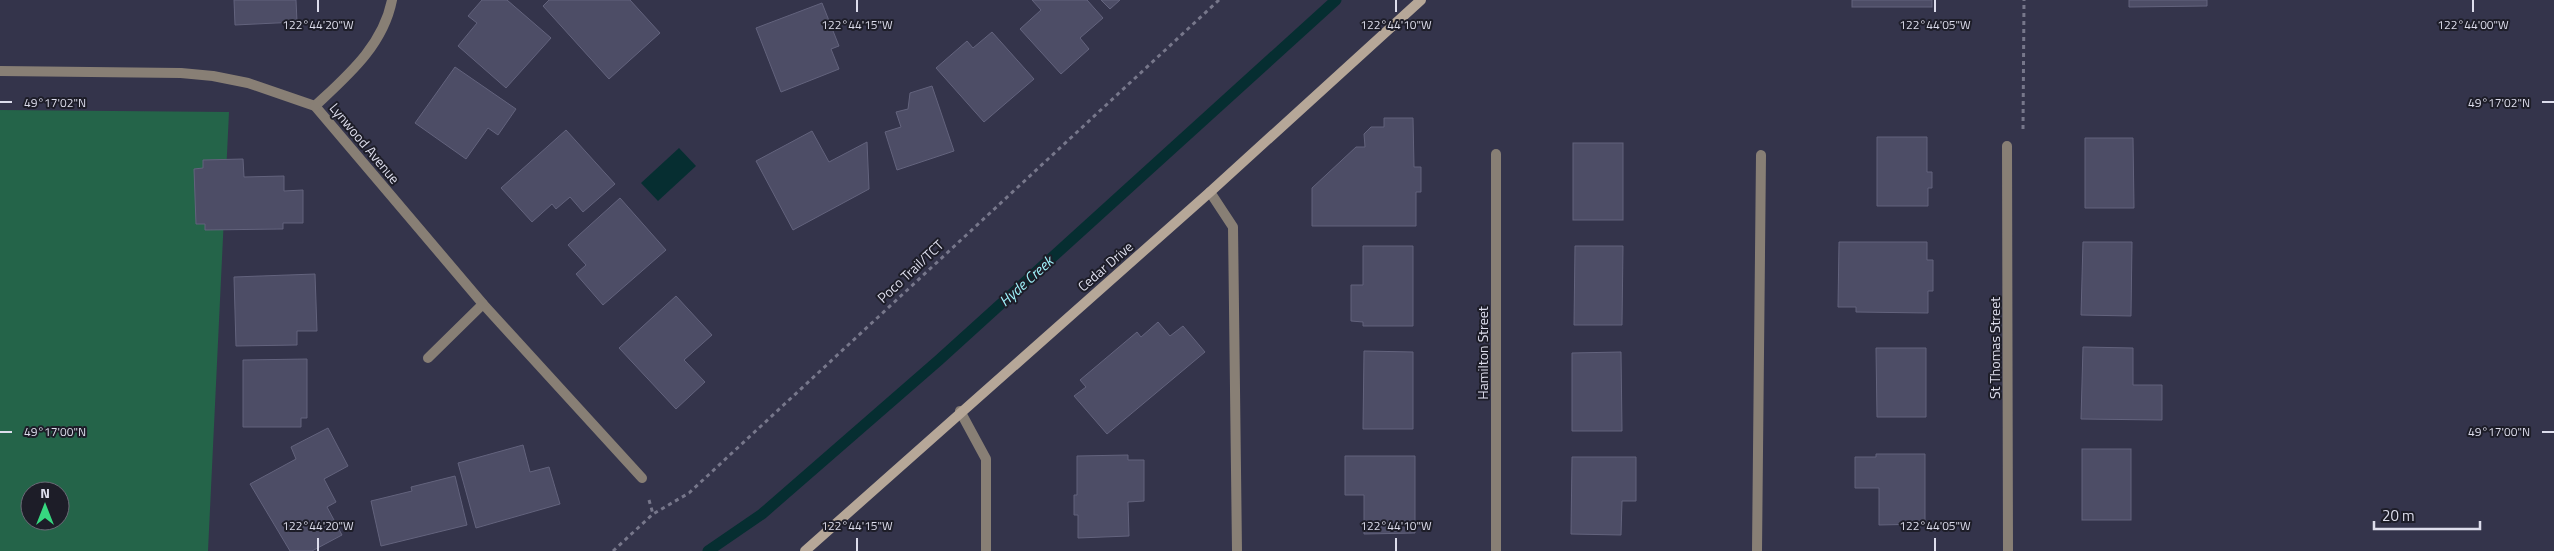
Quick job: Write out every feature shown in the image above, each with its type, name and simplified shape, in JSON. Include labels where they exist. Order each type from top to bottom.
[{"type":"street","points":[[316,106],[353,71],[368,52],[380,32],[392,0]]},
{"type":"street","name":"Cedar Drive","points":[[805,551],[960,411],[1210,192],[1421,0]]},
{"type":"street","name":"Lynwood Avenue","points":[[0,71],[181,73],[213,76],[248,83],[316,106],[484,304],[642,478]]},
{"type":"street","name":"St Thomas Street","points":[[2007,146],[2008,551]]},
{"type":"street","name":"Hamilton Street","points":[[1496,154],[1496,551]]},
{"type":"street","points":[[1757,551],[1761,155]]},
{"type":"street","points":[[1210,192],[1233,227],[1237,551]]},
{"type":"street","points":[[428,358],[484,304]]},
{"type":"street","points":[[960,411],[986,459],[986,551]]},
{"type":"path","name":"Poco Trail/TCT","points":[[613,551],[653,514],[689,493],[1219,0]]},
{"type":"path","points":[[2007,146],[2023,129],[2024,0]]},
{"type":"green space","points":[[0,110],[229,112],[208,551],[0,551]]},
{"type":"shaded area","points":[[679,148],[696,166],[658,201],[641,183]]},
{"type":"building","points":[[234,0],[296,0],[297,22],[235,25]]},
{"type":"building","points":[[482,0],[507,0],[551,38],[506,88],[458,46],[477,23],[468,16]]},
{"type":"building","points":[[549,0],[630,0],[660,33],[609,79],[543,6]]},
{"type":"building","points":[[1032,0],[1087,0],[1103,18],[1080,38],[1089,49],[1061,74],[1020,29],[1041,10]]},
{"type":"building","points":[[1101,0],[1120,0],[1110,9]]},
{"type":"building","points":[[1852,0],[1932,0],[1932,7],[1852,7]]},
{"type":"building","points":[[2129,0],[2207,0],[2207,6],[2129,7]]},
{"type":"building","points":[[822,3],[839,46],[831,49],[839,69],[781,92],[756,28]]},
{"type":"building","points":[[992,32],[1034,79],[984,122],[936,68],[967,41],[973,48]]},
{"type":"building","points":[[455,67],[516,109],[498,135],[488,128],[466,159],[415,123]]},
{"type":"building","points":[[932,86],[954,151],[897,170],[885,132],[901,127],[896,112],[908,109],[910,93]]},
{"type":"building","points":[[1384,118],[1413,118],[1414,167],[1421,167],[1421,192],[1416,192],[1416,226],[1312,226],[1312,188],[1356,147],[1365,147],[1364,134],[1371,127],[1384,127]]},
{"type":"building","points":[[566,130],[615,184],[583,212],[570,197],[556,209],[552,204],[532,222],[501,188]]},
{"type":"building","points":[[812,131],[829,162],[867,142],[869,189],[793,230],[756,161]]},
{"type":"building","points":[[1877,137],[1927,137],[1927,172],[1932,172],[1932,188],[1928,188],[1928,206],[1877,206]]},
{"type":"building","points":[[2085,138],[2133,138],[2134,208],[2085,208]]},
{"type":"building","points":[[1573,143],[1623,143],[1623,220],[1573,220]]},
{"type":"building","points":[[243,159],[244,177],[284,176],[284,191],[303,190],[303,223],[283,223],[283,229],[205,230],[205,224],[196,224],[194,169],[203,168],[203,160]]},
{"type":"building","points":[[620,198],[666,250],[603,305],[576,274],[586,265],[568,245]]},
{"type":"building","points":[[1839,242],[1927,242],[1927,260],[1933,260],[1933,291],[1928,291],[1928,313],[1856,312],[1856,307],[1838,307]]},
{"type":"building","points":[[2083,242],[2132,242],[2131,316],[2081,315]]},
{"type":"building","points":[[1363,246],[1413,246],[1413,326],[1363,326],[1363,322],[1351,321],[1351,285],[1363,285]]},
{"type":"building","points":[[1575,246],[1623,246],[1622,325],[1574,325]]},
{"type":"building","points":[[315,274],[317,331],[297,331],[297,345],[236,346],[234,277]]},
{"type":"building","points":[[676,296],[712,335],[684,360],[705,382],[676,409],[619,348]]},
{"type":"building","points":[[1158,322],[1170,336],[1183,326],[1205,352],[1107,434],[1074,396],[1086,387],[1080,380],[1137,332],[1141,337]]},
{"type":"building","points":[[2083,347],[2133,348],[2133,385],[2162,385],[2162,420],[2081,419]]},
{"type":"building","points":[[1876,348],[1926,348],[1926,417],[1877,417]]},
{"type":"building","points":[[1364,351],[1413,352],[1413,429],[1363,429]]},
{"type":"building","points":[[1621,352],[1622,431],[1572,431],[1572,353]]},
{"type":"building","points":[[307,359],[307,418],[301,418],[301,427],[243,427],[243,360]]},
{"type":"building","points":[[328,428],[348,466],[324,479],[336,502],[327,507],[342,535],[312,551],[290,551],[250,484],[296,459],[291,447]]},
{"type":"building","points":[[523,445],[530,472],[549,467],[560,504],[476,528],[458,463]]},
{"type":"building","points":[[2082,449],[2131,449],[2131,520],[2082,520]]},
{"type":"building","points":[[1876,454],[1925,454],[1925,524],[1879,525],[1879,488],[1855,488],[1855,457],[1876,457]]},
{"type":"building","points":[[1128,455],[1128,460],[1144,460],[1144,501],[1128,502],[1129,536],[1078,538],[1078,515],[1074,515],[1074,495],[1077,495],[1077,456]]},
{"type":"building","points":[[1345,456],[1415,456],[1415,533],[1364,534],[1364,495],[1345,495]]},
{"type":"building","points":[[1572,457],[1636,457],[1636,501],[1622,501],[1621,535],[1571,534]]},
{"type":"building","points":[[455,476],[467,525],[381,546],[371,501],[412,491],[411,487]]},
{"type":"waterway","name":"Hyde Creek","points":[[708,551],[762,514],[939,360],[1336,0]]}]
